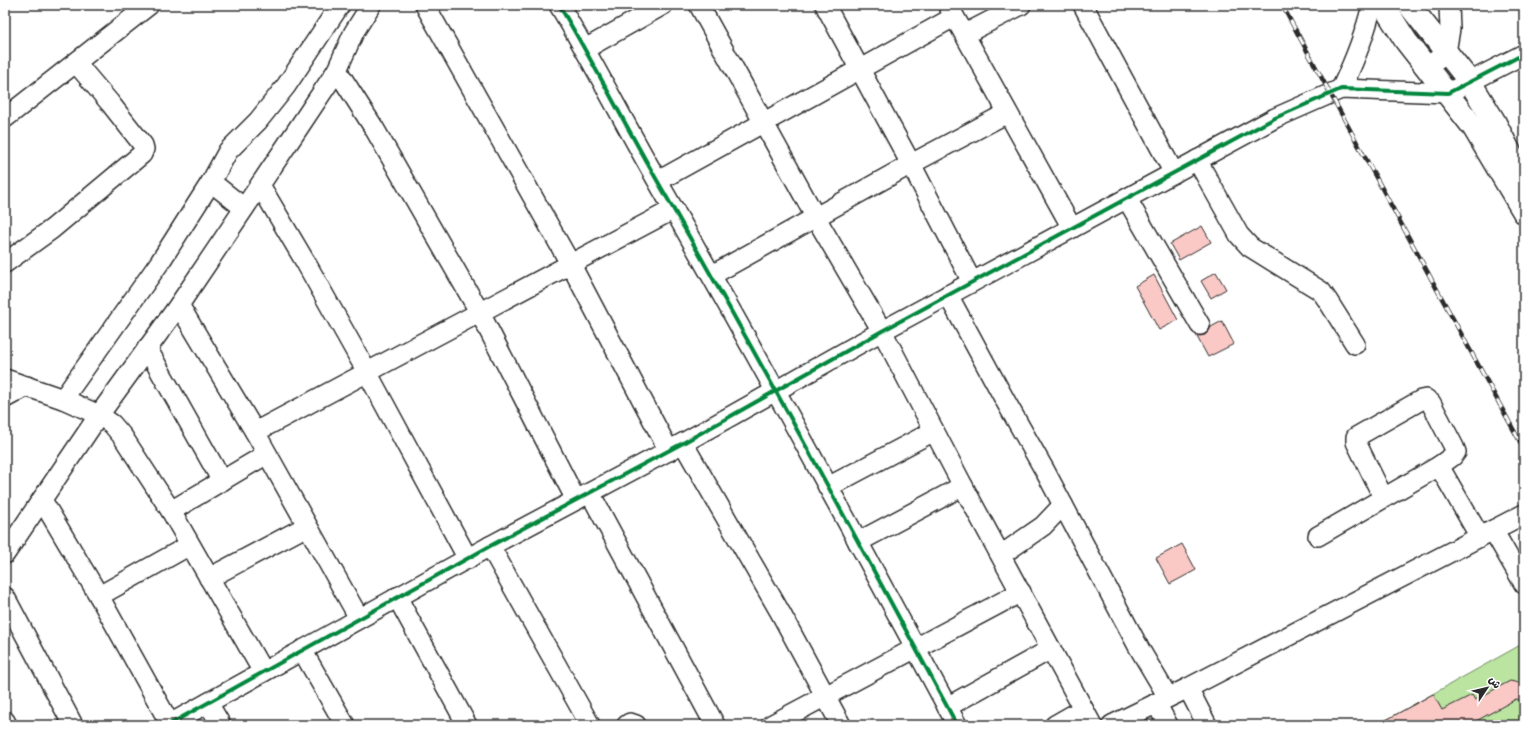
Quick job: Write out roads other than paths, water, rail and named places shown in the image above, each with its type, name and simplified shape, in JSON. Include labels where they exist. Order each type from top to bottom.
[{"type":"main road","points":[[1382,5],[1406,41],[1474,128],[1524,212]]},
{"type":"main road","points":[[1409,5],[1470,82],[1494,121],[1524,180]]},
{"type":"street","points":[[5,118],[149,5]]},
{"type":"street","points":[[63,400],[160,262],[211,182],[228,151],[258,121],[286,86],[340,5]]},
{"type":"street","points":[[5,554],[99,415],[179,306],[337,70],[354,32],[371,5]]},
{"type":"street","points":[[425,5],[571,265],[676,447],[826,695],[841,725]]},
{"type":"street","points":[[559,5],[776,390],[957,725]]},
{"type":"street","points":[[585,49],[664,5]]},
{"type":"street","points":[[699,5],[816,218],[882,331],[1087,717],[1055,725]]},
{"type":"street","points":[[825,5],[911,164],[972,282]]},
{"type":"street","points":[[965,34],[1021,5]]},
{"type":"street","points":[[1083,5],[1174,173]]},
{"type":"street","points":[[1341,89],[1361,43],[1372,5]]},
{"type":"street","points":[[1427,68],[1446,52],[1450,28],[1449,5]]},
{"type":"street","points":[[658,181],[861,70],[951,11],[1072,228]]},
{"type":"street","points":[[42,500],[99,596],[169,724],[490,546],[676,447],[882,331],[1275,118],[1341,89],[1448,93],[1524,54]]},
{"type":"street","points":[[5,263],[52,228],[142,154],[144,149],[143,145],[110,103],[76,63]]},
{"type":"street","points":[[337,70],[374,128],[715,725]]},
{"type":"street","points":[[712,275],[911,164],[1007,113]]},
{"type":"street","points":[[1197,160],[1239,235],[1250,247],[1321,291],[1354,344]]},
{"type":"street","points":[[211,182],[244,208]]},
{"type":"street","points":[[260,185],[306,262],[468,559]]},
{"type":"street","points":[[1127,199],[1200,324]]},
{"type":"street","points":[[255,432],[674,209]]},
{"type":"street","points":[[948,295],[1063,505],[1139,648],[1162,700],[1168,725]]},
{"type":"street","points":[[179,306],[255,432],[359,618]]},
{"type":"street","points":[[147,348],[222,481]]},
{"type":"street","points":[[5,379],[27,386],[99,415],[112,424],[123,437],[171,511],[263,672]]},
{"type":"street","points":[[5,398],[27,386]]},
{"type":"street","points":[[1318,536],[1439,466],[1453,456],[1456,452],[1454,447],[1431,403],[1426,399],[1421,400],[1356,437],[1356,442],[1384,497]]},
{"type":"street","points":[[828,487],[934,431]]},
{"type":"street","points":[[171,511],[267,454]]},
{"type":"street","points":[[1439,466],[1486,534],[1524,584]]},
{"type":"street","points":[[858,542],[963,486]]},
{"type":"street","points":[[1001,555],[1043,526],[1063,505]]},
{"type":"street","points":[[1112,725],[1188,688],[1524,514]]},
{"type":"street","points":[[209,578],[307,526]]},
{"type":"street","points":[[99,596],[190,545]]},
{"type":"street","points":[[490,546],[590,725]]},
{"type":"street","points":[[771,725],[1021,592]]},
{"type":"street","points":[[5,597],[73,725]]},
{"type":"street","points":[[397,597],[467,725]]},
{"type":"street","points":[[947,707],[1051,649]]},
{"type":"street","points":[[302,650],[345,725]]},
{"type":"street","points":[[1188,688],[1207,725]]},
{"type":"street","points":[[208,703],[221,725]]},
{"type":"street","points":[[5,721],[7,725]]},
{"type":"street","points":[[627,725],[630,723],[636,725]]},
{"type":"railway","points":[[1282,5],[1524,449]]}]
